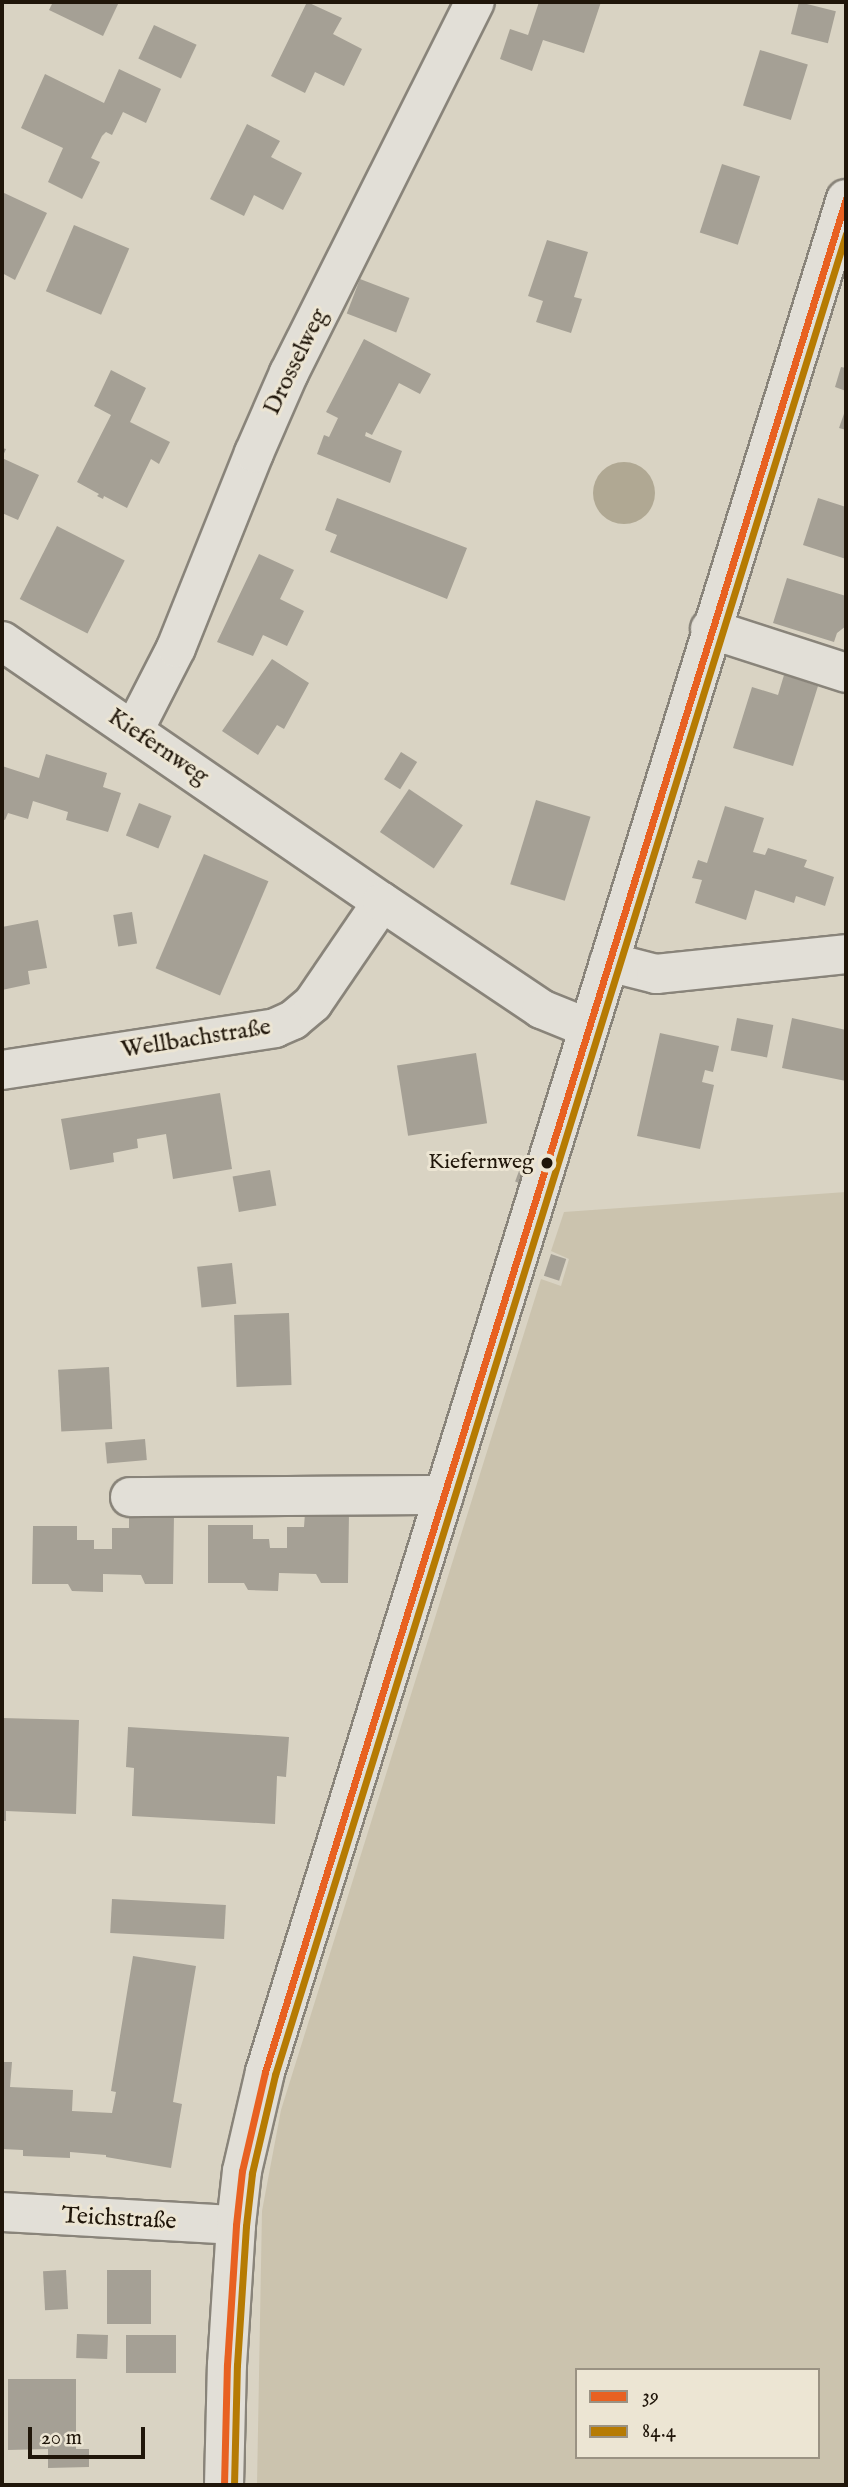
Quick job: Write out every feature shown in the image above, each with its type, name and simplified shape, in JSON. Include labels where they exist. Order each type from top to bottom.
[{"type":"street","name":"Drosselweg","points":[[134,730],[176,648],[289,373],[475,2]]},
{"type":"street","points":[[224,2485],[227,2365],[236,2225],[242,2171],[265,2072],[710,629],[846,199]]},
{"type":"street","points":[[710,629],[846,673]]},
{"type":"street","name":"Kiefernweg","points":[[2,641],[382,902]]},
{"type":"street","points":[[382,902],[541,1009],[588,1028]]},
{"type":"street","name":"Wellbachstraße","points":[[2,1070],[275,1028],[293,1020],[313,1003],[382,902]]},
{"type":"street","points":[[609,962],[656,974],[846,954]]},
{"type":"street","points":[[130,1497],[444,1495]]},
{"type":"street","name":"Teichstraße","points":[[2,2212],[236,2225]]},
{"type":"shaded area","points":[[618,462],[630,462],[646,471],[653,481],[653,505],[646,515],[630,524],[618,524],[607,519],[598,510],[593,499],[593,487],[598,476],[607,467]]},
{"type":"shaded area","points":[[846,1192],[846,2485],[257,2485],[262,2211],[281,2110],[541,1279],[561,1286],[569,1259],[551,1251],[564,1212]]},
{"type":"building","points":[[53,2],[119,2],[103,36],[49,10]]},
{"type":"building","points":[[307,2],[342,18],[333,34],[362,49],[344,86],[315,72],[305,93],[271,76]]},
{"type":"building","points":[[539,2],[601,2],[584,53],[543,40],[532,71],[500,59],[510,29],[528,35]]},
{"type":"building","points":[[799,2],[836,11],[828,43],[791,34]]},
{"type":"building","points":[[154,25],[197,45],[181,78],[138,59]]},
{"type":"building","points":[[760,50],[808,65],[791,120],[743,105]]},
{"type":"building","points":[[119,69],[161,89],[146,123],[123,112],[112,135],[106,132],[102,136],[91,158],[100,162],[82,199],[48,182],[63,148],[21,128],[45,74],[104,103]]},
{"type":"building","points":[[247,124],[280,141],[271,157],[302,173],[283,210],[254,195],[244,216],[210,199]]},
{"type":"building","points":[[722,164],[760,176],[738,245],[700,232]]},
{"type":"building","points":[[2,192],[47,213],[15,280],[2,273]]},
{"type":"building","points":[[74,225],[129,248],[101,315],[46,291]]},
{"type":"building","points":[[547,240],[588,252],[574,297],[582,299],[571,333],[536,322],[543,301],[528,296]]},
{"type":"building","points":[[360,279],[409,298],[396,333],[347,314]]},
{"type":"building","points":[[364,339],[431,374],[420,394],[399,383],[372,435],[366,432],[365,436],[402,451],[390,483],[317,454],[324,435],[329,437],[338,418],[326,412]]},
{"type":"building","points":[[841,367],[846,368],[846,391],[835,387]]},
{"type":"building","points":[[111,370],[146,388],[130,422],[170,442],[159,464],[151,459],[127,508],[104,496],[103,499],[97,496],[99,494],[77,482],[111,415],[94,406]]},
{"type":"building","points":[[846,408],[846,430],[839,428]]},
{"type":"building","points":[[2,458],[39,475],[18,520],[2,513]]},
{"type":"building","points":[[337,498],[467,548],[447,599],[330,552],[337,535],[325,530]]},
{"type":"building","points":[[818,498],[846,507],[846,559],[803,545]]},
{"type":"building","points":[[57,526],[125,561],[87,634],[20,599]]},
{"type":"building","points":[[259,554],[294,570],[280,599],[304,611],[287,646],[263,635],[253,656],[217,642]]},
{"type":"building","points":[[787,578],[846,596],[846,626],[837,633],[834,642],[773,623]]},
{"type":"building","points":[[272,659],[309,683],[284,729],[277,725],[258,755],[222,731]]},
{"type":"building","points":[[784,675],[818,686],[793,766],[733,748],[752,687],[778,695]]},
{"type":"building","points":[[401,752],[417,762],[400,789],[384,779]]},
{"type":"building","points":[[46,754],[107,773],[103,787],[121,793],[108,832],[66,820],[68,812],[33,801],[28,819],[8,813],[5,820],[2,819],[2,766],[39,778]]},
{"type":"building","points":[[409,789],[463,825],[434,868],[380,832]]},
{"type":"building","points":[[536,800],[591,817],[565,901],[510,884]]},
{"type":"building","points":[[139,803],[171,816],[158,849],[126,835]]},
{"type":"building","points":[[725,806],[764,818],[753,852],[765,855],[768,848],[807,860],[804,867],[834,877],[825,906],[796,896],[794,903],[755,890],[746,920],[695,903],[702,880],[692,878],[698,860],[707,863]]},
{"type":"building","points":[[204,854],[268,881],[220,995],[156,968]]},
{"type":"building","points":[[132,912],[137,944],[118,947],[113,915]]},
{"type":"building","points":[[38,920],[47,968],[28,971],[30,984],[2,990],[2,927]]},
{"type":"building","points":[[737,1018],[773,1025],[767,1057],[731,1050]]},
{"type":"building","points":[[792,1018],[846,1030],[846,1081],[782,1068]]},
{"type":"building","points":[[660,1033],[719,1046],[713,1072],[705,1070],[702,1082],[714,1085],[700,1149],[637,1136]]},
{"type":"building","points":[[476,1053],[487,1123],[408,1136],[397,1066]]},
{"type":"building","points":[[220,1093],[232,1169],[173,1179],[166,1134],[137,1139],[138,1148],[113,1153],[114,1162],[70,1170],[61,1119]]},
{"type":"building","points":[[523,1160],[537,1165],[529,1187],[515,1182]]},
{"type":"building","points":[[270,1170],[276,1205],[239,1212],[233,1177]]},
{"type":"building","points":[[551,1254],[566,1259],[559,1281],[544,1276]]},
{"type":"building","points":[[232,1263],[236,1304],[201,1307],[197,1267]]},
{"type":"building","points":[[289,1313],[292,1385],[237,1387],[234,1315]]},
{"type":"building","points":[[109,1367],[112,1429],[61,1432],[58,1370]]},
{"type":"building","points":[[145,1439],[147,1460],[107,1463],[105,1442]]},
{"type":"building","points":[[305,1513],[349,1513],[348,1583],[321,1583],[316,1574],[279,1573],[278,1591],[248,1590],[244,1583],[208,1583],[208,1525],[253,1525],[253,1539],[269,1539],[270,1548],[287,1548],[287,1527],[304,1527]]},
{"type":"building","points":[[129,1514],[174,1515],[173,1584],[145,1584],[141,1575],[103,1574],[103,1592],[72,1591],[68,1584],[32,1584],[33,1526],[77,1526],[77,1540],[94,1540],[94,1549],[112,1549],[112,1528],[129,1528]]},
{"type":"building","points":[[2,1718],[79,1720],[76,1814],[6,1811],[6,1821],[2,1821]]},
{"type":"building","points":[[128,1727],[289,1737],[286,1777],[277,1776],[275,1824],[132,1816],[134,1768],[126,1767]]},
{"type":"building","points":[[112,1899],[226,1905],[224,1939],[110,1933]]},
{"type":"building","points":[[133,1956],[196,1966],[173,2102],[182,2104],[171,2168],[106,2155],[70,2152],[70,2158],[23,2156],[23,2150],[2,2149],[2,2062],[12,2062],[10,2087],[73,2090],[72,2111],[112,2113],[116,2092],[111,2091]]},
{"type":"building","points":[[66,2270],[68,2309],[45,2310],[43,2271]]},
{"type":"building","points":[[107,2270],[151,2270],[151,2324],[107,2324]]},
{"type":"building","points":[[77,2334],[108,2335],[107,2359],[76,2358]]},
{"type":"building","points":[[126,2335],[176,2335],[176,2373],[126,2373]]},
{"type":"building","points":[[8,2379],[76,2379],[76,2449],[89,2449],[89,2467],[48,2468],[48,2449],[8,2450]]},
{"type":"transit line","name":"39","points":[[224,2485],[227,2365],[236,2225],[242,2171],[265,2072],[846,199]]},
{"type":"transit line","name":"84.4","points":[[234,2485],[237,2365],[246,2226],[252,2173],[275,2075],[846,234]]},
{"type":"place","name":"Kiefernweg","points":[[547,1163]]}]
